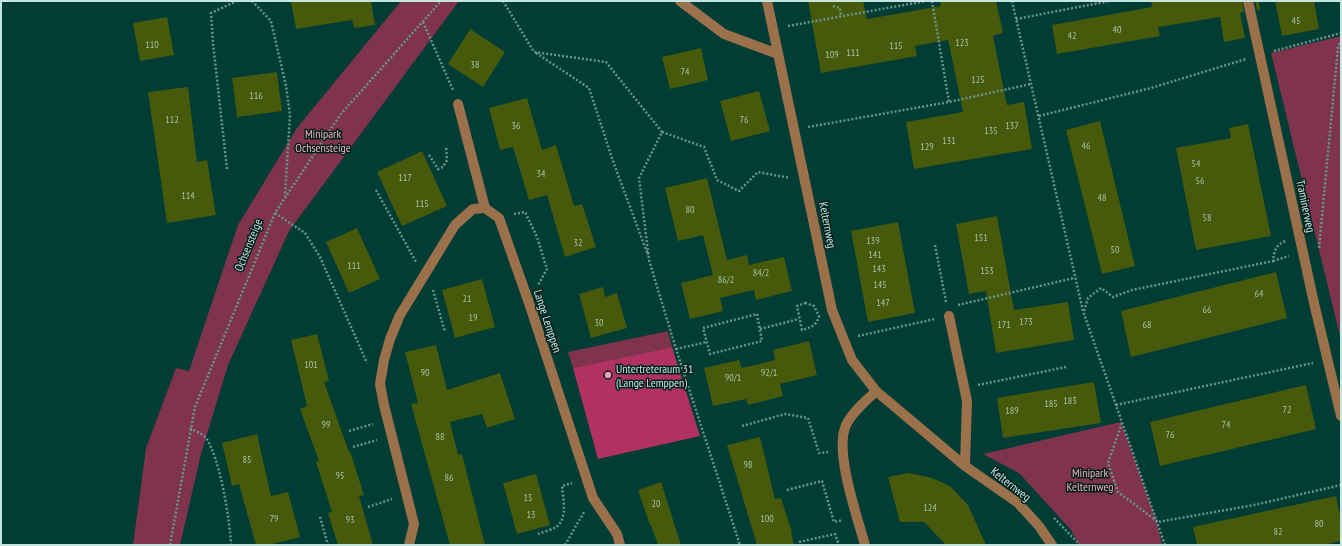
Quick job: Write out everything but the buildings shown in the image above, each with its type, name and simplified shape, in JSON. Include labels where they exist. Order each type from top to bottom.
[{"type":"street","points":[[680,1],[724,34],[778,54]]},
{"type":"street","name":"Kelternweg","points":[[767,1],[832,310],[842,340],[852,360],[876,390],[965,466],[1018,503],[1039,526],[1052,545]]},
{"type":"street","name":"Traminerweg","points":[[1248,1],[1341,416]]},
{"type":"street","points":[[458,104],[485,208],[499,218]]},
{"type":"street","points":[[409,545],[414,524],[387,421],[380,384],[384,360],[390,339],[400,315],[455,225],[473,209],[485,208]]},
{"type":"street","name":"Lange Lemppen","points":[[499,218],[529,303],[592,498],[617,534],[620,545]]},
{"type":"street","points":[[948,312],[967,401],[965,466]]},
{"type":"street","points":[[865,545],[843,460],[842,437],[846,425],[876,390]]},
{"type":"path","points":[[227,170],[211,13],[236,1]]},
{"type":"path","points":[[252,1],[271,21],[286,86],[290,115],[284,197]]},
{"type":"path","name":"Ochsensteige","points":[[170,545],[190,428],[195,408],[275,213],[284,197],[340,115],[441,1]]},
{"type":"path","points":[[503,1],[534,52],[589,88],[614,164],[649,260],[676,349],[740,545]]},
{"type":"path","points":[[774,29],[926,1]]},
{"type":"path","points":[[932,1],[949,102]]},
{"type":"path","points":[[1012,1],[1039,116],[1074,278],[1083,311],[1165,545]]},
{"type":"path","points":[[1016,19],[1110,1]]},
{"type":"path","points":[[833,6],[840,8],[841,17]]},
{"type":"path","points":[[423,22],[458,104]]},
{"type":"path","points":[[1039,116],[1151,88],[1260,55],[1341,33]]},
{"type":"path","points":[[1318,256],[1338,47],[1341,41]]},
{"type":"path","points":[[534,52],[606,62],[662,132],[704,147],[717,180],[739,191],[758,172],[806,182]]},
{"type":"path","points":[[795,129],[949,102],[1031,84]]},
{"type":"path","points":[[649,260],[639,178],[662,132]]},
{"type":"path","points":[[429,155],[438,169],[443,167],[447,160],[446,146]]},
{"type":"path","points":[[376,190],[426,273],[445,332]]},
{"type":"path","points":[[499,218],[525,212],[537,237],[547,269],[529,303]]},
{"type":"path","points":[[275,213],[305,233],[316,251],[345,310],[366,361],[380,384]]},
{"type":"path","points":[[1083,311],[1088,298],[1101,288],[1113,298],[1132,290],[1273,260],[1274,251],[1281,242],[1300,236]]},
{"type":"path","points":[[935,245],[948,312]]},
{"type":"path","points":[[842,340],[1074,278]]},
{"type":"path","points":[[806,303],[814,306],[820,316],[817,324],[802,330],[799,319],[797,306],[806,303]]},
{"type":"path","points":[[756,314],[762,341],[710,354],[707,342],[703,328],[756,314]]},
{"type":"path","points":[[760,329],[799,319]]},
{"type":"path","points":[[676,349],[707,342]]},
{"type":"path","points":[[1116,405],[1328,359]]},
{"type":"path","points":[[964,388],[1066,368]]},
{"type":"path","points":[[742,426],[785,414],[808,418],[819,453],[842,449]]},
{"type":"path","points":[[1122,422],[1108,463],[1118,492],[1158,522],[1254,505],[1341,485]]},
{"type":"path","points":[[349,431],[366,426]]},
{"type":"path","points":[[190,428],[205,437],[214,453],[230,526],[231,545]]},
{"type":"path","points":[[353,447],[372,442]]},
{"type":"path","points":[[787,490],[822,481],[834,522],[858,517]]},
{"type":"path","points":[[538,534],[556,527],[561,521],[564,506],[562,486]]},
{"type":"path","points":[[368,507],[385,501]]},
{"type":"path","points":[[565,545],[588,506]]},
{"type":"path","points":[[320,517],[328,545]]},
{"type":"path","points":[[799,542],[835,534],[839,545]]},
{"type":"green space","name":"Minipark Ochsensteige","points":[[401,1],[459,1],[289,231],[228,365],[201,454],[180,545],[133,545],[146,448],[176,368],[189,371],[238,225],[297,128]]},
{"type":"green space","points":[[1341,36],[1341,340],[1271,53]]},
{"type":"green space","points":[[668,331],[672,347],[573,368],[568,352]]},
{"type":"green space","name":"Minipark Kelternweg","points":[[1121,422],[1157,522],[1162,545],[1079,545],[1071,530],[1019,473],[983,454]]},
{"type":"shaded area","points":[[672,347],[700,436],[598,459],[573,368]]},
{"type":"place","name":"Untertreteraum 31 (Lange Lemppen)","points":[[608,375]]}]
